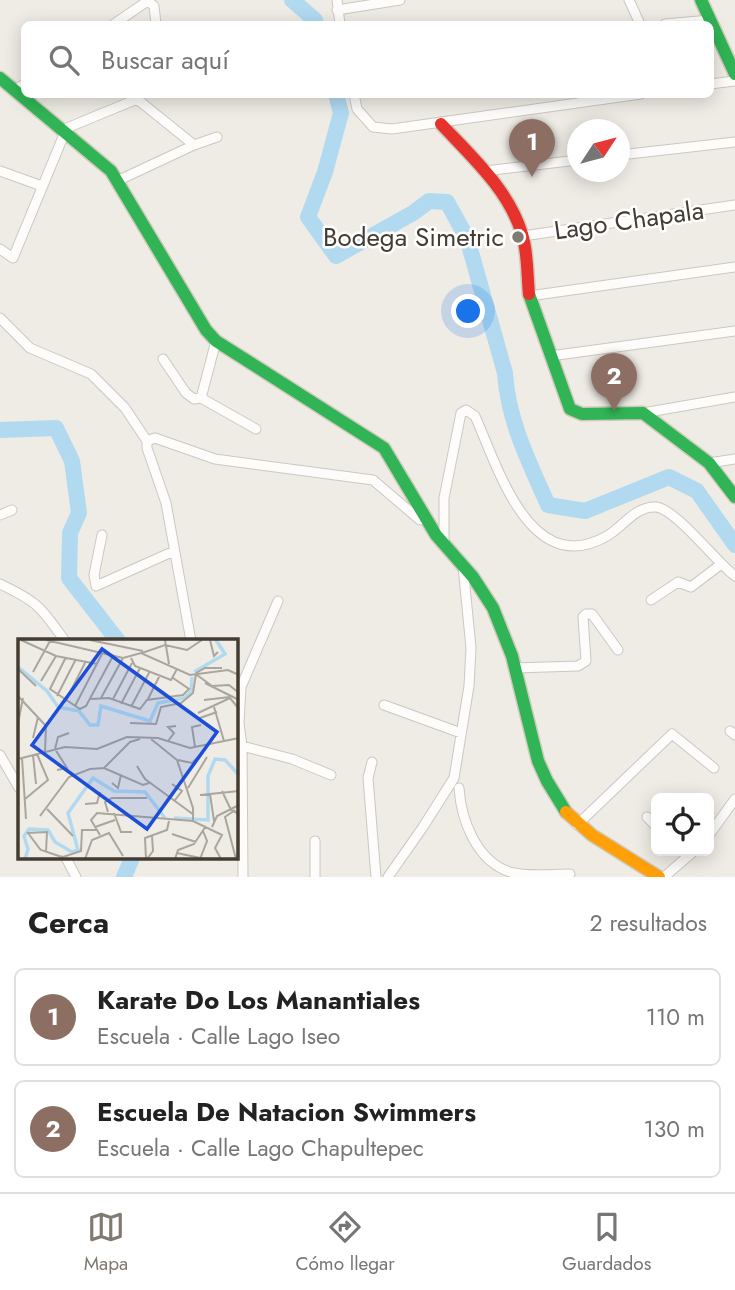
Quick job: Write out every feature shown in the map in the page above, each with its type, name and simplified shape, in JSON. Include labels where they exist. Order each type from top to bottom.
[{"type":"main road","points":[[701,0],[710,20]]},
{"type":"main road","points":[[714,29],[735,74]]},
{"type":"main road","points":[[0,78],[20,87]]},
{"type":"main road","points":[[31,98],[63,131],[111,171],[206,330],[216,341],[384,448],[401,471],[444,544],[491,602],[506,638],[533,750],[544,779],[559,803],[577,824],[596,839],[662,877]]},
{"type":"main road","points":[[441,124],[485,171],[514,212],[523,236],[529,296],[570,409],[582,414],[643,413],[709,463],[735,497]]},
{"type":"street","points":[[337,5],[400,0]]},
{"type":"street","points":[[629,0],[639,21]]},
{"type":"street","points":[[119,21],[149,1],[154,6],[156,21]]},
{"type":"street","points":[[699,21],[710,20]]},
{"type":"street","points":[[714,84],[735,81]]},
{"type":"street","points":[[355,98],[357,109],[373,127],[392,129],[614,98]]},
{"type":"street","points":[[0,249],[13,258],[63,131],[137,99],[194,145]]},
{"type":"street","points":[[117,181],[217,137]]},
{"type":"street","points":[[630,154],[735,142]]},
{"type":"street","points":[[485,171],[567,161]]},
{"type":"street","points":[[0,171],[42,186]]},
{"type":"street","name":"Lago Chapala","points":[[523,236],[735,205]]},
{"type":"street","points":[[529,296],[735,267]]},
{"type":"street","points":[[0,318],[30,348],[91,374],[125,408],[147,441],[146,449],[166,503],[191,639]]},
{"type":"street","points":[[550,356],[735,331]]},
{"type":"street","points":[[201,398],[216,341]]},
{"type":"street","points":[[163,359],[186,393],[194,399],[201,398],[256,429]]},
{"type":"street","points":[[643,413],[735,397]]},
{"type":"street","points":[[444,544],[444,498],[461,413],[466,410],[475,416],[513,499],[524,518],[538,533],[574,547],[593,544],[611,534],[634,514],[643,509],[656,508],[668,511],[682,523],[720,565],[735,576]]},
{"type":"street","points":[[147,441],[155,438],[215,459],[373,480],[408,512],[420,520],[426,517]]},
{"type":"street","points":[[709,463],[735,459]]},
{"type":"street","points":[[0,515],[12,510]]},
{"type":"street","points":[[102,535],[94,575],[96,586],[174,551]]},
{"type":"street","points":[[388,877],[454,778],[469,686],[471,648],[463,565]]},
{"type":"street","points":[[651,600],[678,582],[691,587],[720,565]]},
{"type":"street","points":[[0,584],[25,595],[40,606],[64,639]]},
{"type":"street","points":[[243,877],[242,746],[238,722],[241,687],[278,601]]},
{"type":"street","points":[[514,668],[578,666],[586,661],[583,617],[586,614],[592,614],[618,650]]},
{"type":"street","points":[[384,705],[461,733]]},
{"type":"street","points":[[577,824],[673,734],[714,768]]},
{"type":"street","points":[[242,746],[292,759],[331,775]]},
{"type":"street","points":[[0,755],[18,786]]},
{"type":"street","points":[[372,762],[368,778],[376,877]]},
{"type":"street","points":[[454,778],[464,792],[475,832],[475,843],[493,862],[510,872],[570,874]]},
{"type":"street","points":[[714,828],[735,799]]},
{"type":"street","points":[[647,817],[651,821]]},
{"type":"street","points":[[315,877],[316,841]]},
{"type":"street","points":[[662,877],[685,856]]},
{"type":"street","points":[[67,860],[76,877]]},
{"type":"waterway","points":[[292,0],[315,21]]},
{"type":"waterway","points":[[337,98],[341,113],[325,172],[308,217],[336,256],[413,213],[429,201],[447,202],[467,238],[505,373],[515,425],[548,505],[585,511],[669,477],[697,491],[735,545]]},
{"type":"waterway","points":[[0,430],[56,428],[72,461],[79,513],[70,533],[69,578],[116,639]]},
{"type":"waterway","points":[[124,877],[131,860]]},
{"type":"traffic: fast","points":[[701,0],[711,21]]},
{"type":"traffic: fast","points":[[714,28],[735,74]]},
{"type":"traffic: fast","points":[[0,78],[21,96]]},
{"type":"traffic: fast","points":[[24,98],[111,171],[206,330],[216,341],[384,448],[436,535],[473,577],[493,608],[512,656],[538,761],[566,812]]},
{"type":"traffic: fast","points":[[529,294],[570,409],[582,414],[643,413],[709,463],[735,497]]},
{"type":"traffic: slow","points":[[566,812],[592,835],[659,877]]},
{"type":"traffic: jam","points":[[441,124],[488,174],[516,218],[525,248],[529,294]]},
{"type":"place","name":"Karate Do Los Manantiales","points":[[532,177]]},
{"type":"place","name":"Bodega Simetric","points":[[518,237]]},
{"type":"place","name":"Escuela De Natacion Swimmers","points":[[614,411]]}]
